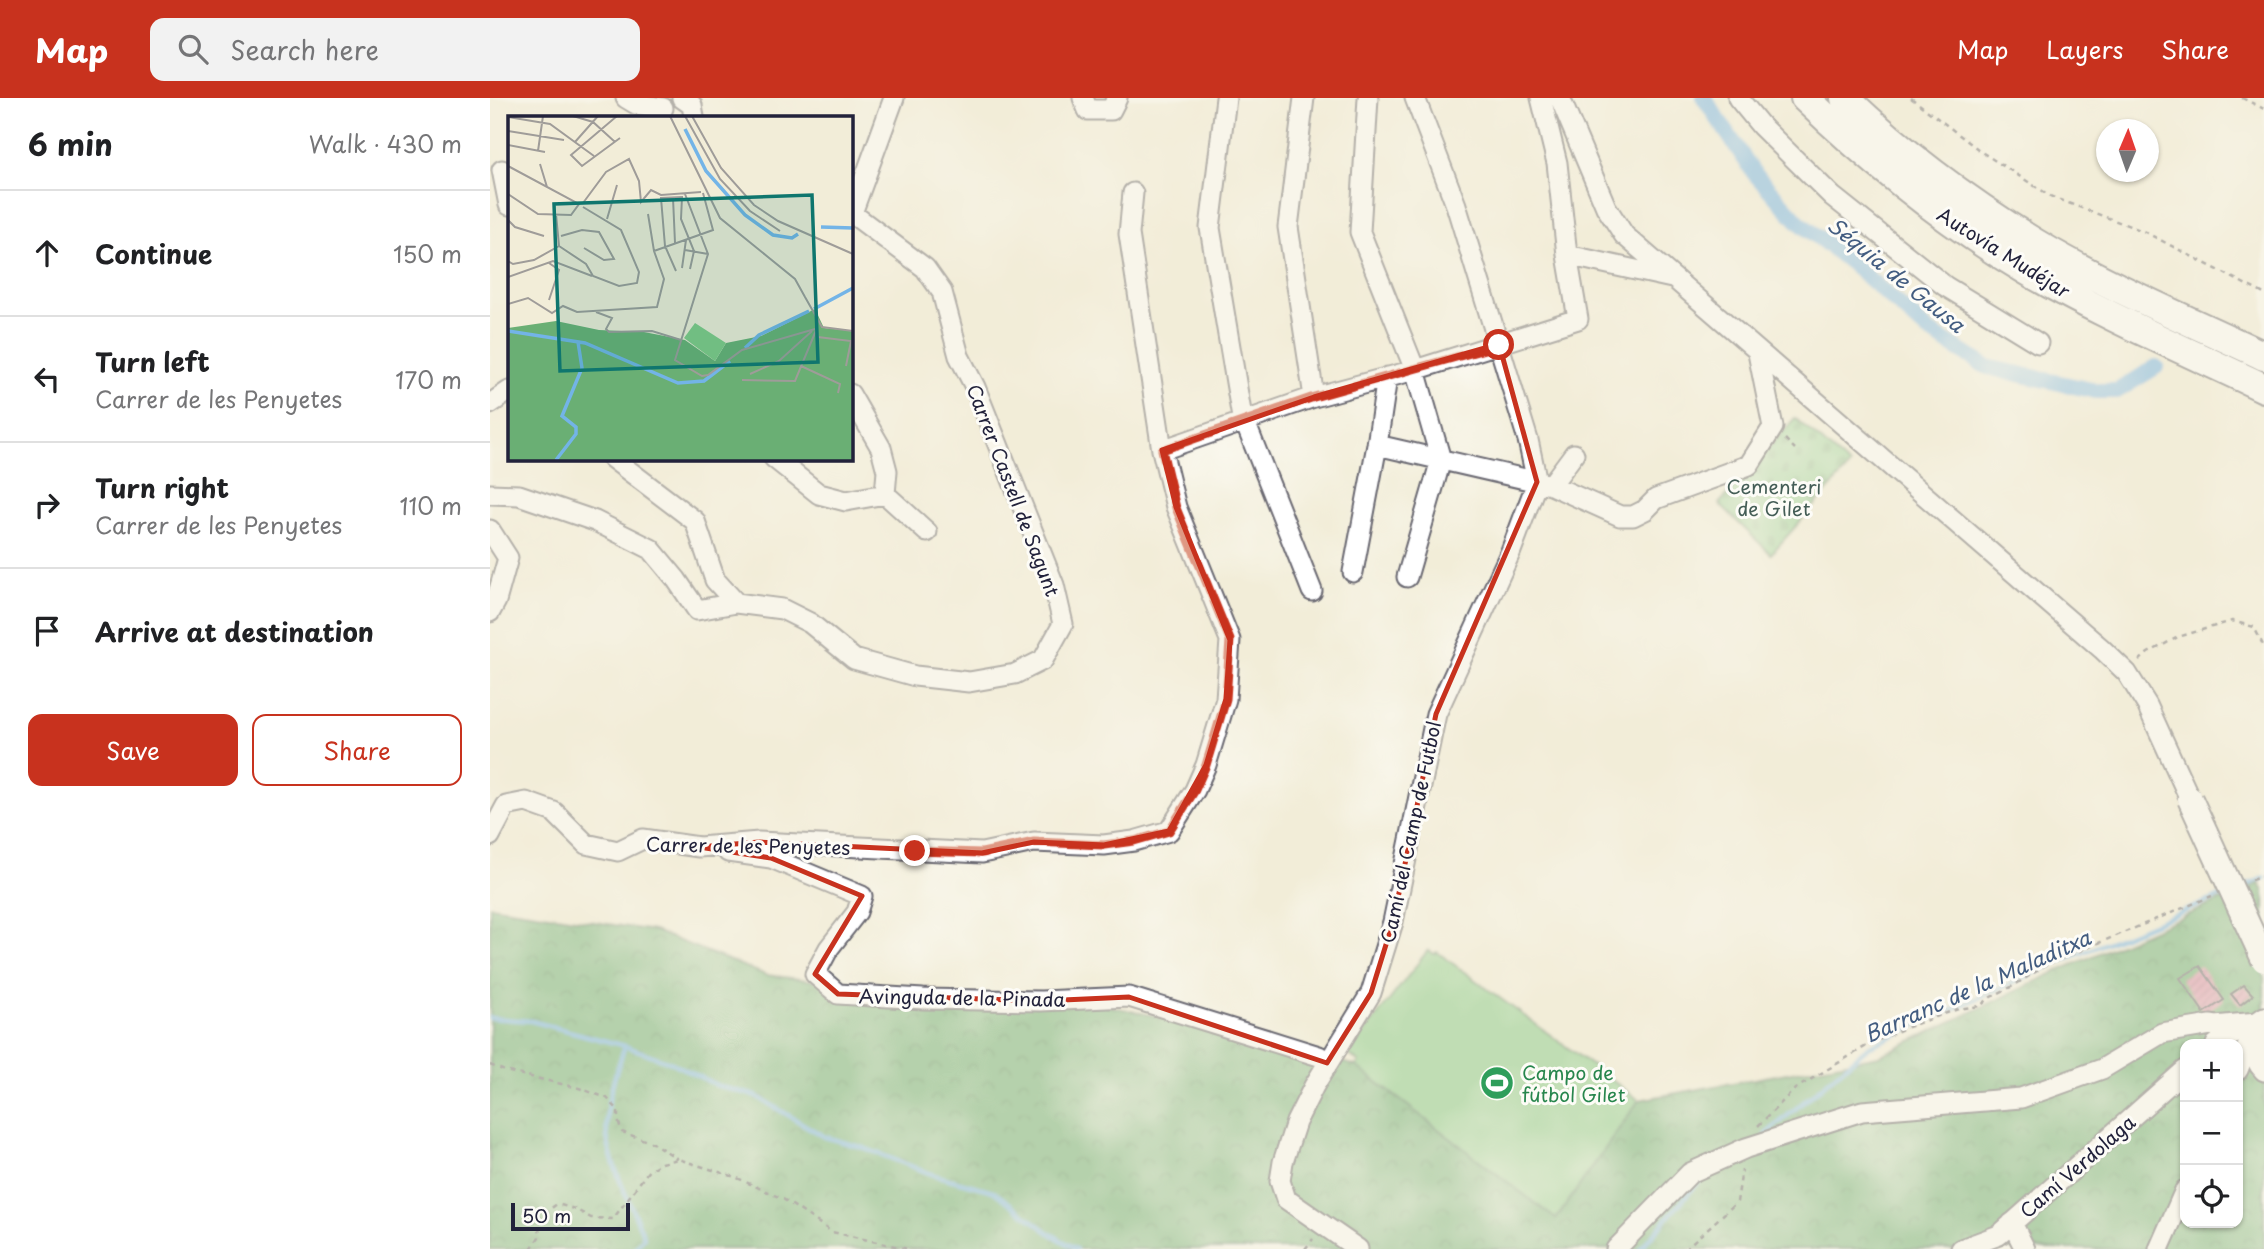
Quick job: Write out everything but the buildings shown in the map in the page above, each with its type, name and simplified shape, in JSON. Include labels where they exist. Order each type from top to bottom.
[{"type":"highway","name":"Autovía Mudéjar","points":[[1805,98],[1861,151],[1935,210],[2027,271],[2264,388]]},
{"type":"highway","name":"Autovía Mudéjar","points":[[1846,98],[1877,129],[1956,191],[2037,244],[2264,356]]},
{"type":"main road","points":[[2189,799],[2264,960]]},
{"type":"street","points":[[626,98],[636,104],[676,107]]},
{"type":"street","points":[[852,209],[894,98]]},
{"type":"street","points":[[1083,98],[1088,110],[1111,110],[1117,98]]},
{"type":"street","points":[[1226,98],[1210,228],[1241,412],[1312,591]]},
{"type":"street","points":[[1304,98],[1288,227],[1314,397]]},
{"type":"street","points":[[1368,98],[1360,232],[1415,370],[1441,460],[1408,577]]},
{"type":"street","points":[[1415,98],[1455,205],[1544,484]]},
{"type":"street","points":[[1162,450],[1314,397],[1415,370],[1578,319],[1567,255],[1557,163],[1541,98]]},
{"type":"street","points":[[1738,98],[1760,126],[1832,196],[1945,286],[2038,343]]},
{"type":"street","points":[[1560,100],[1606,208],[1624,235],[2127,673],[2147,705],[2189,799]]},
{"type":"street","points":[[500,169],[508,201]]},
{"type":"street","name":"Carrer de les Penyetes","points":[[490,835],[506,806],[526,802],[554,812],[586,844],[618,851],[643,839],[699,848],[759,842],[982,853],[1034,842],[1104,845],[1134,841],[1169,831],[1195,790],[1206,765],[1226,699],[1230,640],[1176,508],[1162,450],[1129,234],[1133,192]]},
{"type":"street","name":"Carrer Castell de Sagunt","points":[[490,494],[519,495],[595,522],[651,550],[676,579],[697,610],[736,603],[782,609],[810,622],[854,659],[915,676],[969,682],[1015,674],[1043,660],[1063,624],[1054,585],[975,387],[959,356],[942,292],[925,268],[852,213]]},
{"type":"street","points":[[1567,255],[1674,279]]},
{"type":"street","points":[[1377,445],[1544,484],[1620,516],[1633,516],[1645,510],[1656,499],[1749,465],[1773,427],[1758,353]]},
{"type":"street","points":[[1353,572],[1387,377]]},
{"type":"street","points":[[490,404],[508,392]]},
{"type":"street","points":[[852,397],[881,448],[887,471],[885,494]]},
{"type":"street","name":"Camí del Camp de Futbol","points":[[1358,1249],[1286,1199],[1280,1181],[1283,1162],[1296,1122],[1327,1063],[1371,993],[1393,922],[1436,714],[1544,484],[1574,454]]},
{"type":"street","points":[[615,460],[695,521],[715,580],[736,603]]},
{"type":"street","points":[[776,460],[819,495],[846,501],[885,494]]},
{"type":"street","points":[[885,494],[927,532]]},
{"type":"street","points":[[490,530],[508,558],[496,601],[490,612]]},
{"type":"street","name":"Avinguda de la Pinada","points":[[699,848],[771,858],[862,896],[857,912],[829,948],[815,974],[838,994],[1029,1001],[1129,998],[1319,1056],[1327,1063]]},
{"type":"street","points":[[1616,1249],[1690,1173],[1746,1148],[1863,1111],[2021,1098],[2102,1069],[2162,1033],[2260,1019]]},
{"type":"street","points":[[2225,1039],[2260,1019]]},
{"type":"street","points":[[2243,1058],[2260,1019]]},
{"type":"street","points":[[2260,1019],[2259,1065],[2264,1071]]},
{"type":"street","name":"Camí Verdolaga","points":[[1961,1249],[1999,1235],[2180,1074]]},
{"type":"street","points":[[2159,1249],[2180,1201]]},
{"type":"street","points":[[2012,1223],[2025,1249]]},
{"type":"path","points":[[1912,98],[1983,153],[2052,197],[2143,231],[2264,295]]},
{"type":"path","points":[[2242,98],[2264,109]]},
{"type":"path","points":[[2127,673],[2148,653],[2178,637],[2232,621],[2254,627],[2264,647]]},
{"type":"path","points":[[2246,882],[2264,876]]},
{"type":"path","points":[[1685,1249],[1737,1202],[1748,1135],[1795,1089],[1868,1045],[1958,1009],[1980,1006],[2048,964],[2214,895]]},
{"type":"path","points":[[490,1065],[607,1098],[618,1110],[622,1132],[653,1143],[678,1159],[735,1177],[783,1199],[832,1232],[908,1249]]},
{"type":"path","points":[[531,1249],[539,1237],[540,1216],[557,1204],[575,1209],[591,1218],[613,1219],[649,1170],[661,1163],[678,1159]]},
{"type":"highlighted area","points":[[1499,344],[1537,482],[1436,714],[1393,922],[1371,993],[1327,1063],[1129,997],[1041,1001],[838,994],[815,974],[862,896],[771,858],[699,847],[759,842],[982,853],[1034,842],[1104,845],[1169,831],[1206,765],[1226,699],[1230,640],[1176,507],[1162,450],[1314,397]]},
{"type":"green space","name":"Cementeri de Gilet","points":[[1795,418],[1850,466],[1771,554],[1719,504]]},
{"type":"green space","points":[[2260,883],[2264,892],[2264,1249],[490,1249],[490,906],[654,931],[766,975],[980,1000],[1077,999],[1272,1041],[1356,1066],[1556,1219],[1639,1100],[1879,1056],[2056,972]]},
{"type":"green space","name":"Campo de fútbol Gilet","points":[[1428,950],[1434,954],[1437,952],[1639,1100],[1556,1219],[1356,1066],[1359,1062],[1348,1054]]},
{"type":"waterway","name":"Séquia de Gausa","points":[[1704,98],[1754,173],[1799,222],[1857,268],[1928,331],[1987,367],[2096,391],[2117,391],[2156,367]]},
{"type":"waterway","name":"Barranc de la Maladitxa","points":[[2240,888],[2264,878]]},
{"type":"waterway","name":"Barranc de la Maladitxa","points":[[1766,1134],[1868,1047],[2060,962],[2226,894]]},
{"type":"waterway","name":"Barranc de la Maladitxa","points":[[490,1018],[531,1021],[625,1046],[670,1062],[718,1086],[756,1096],[825,1137],[864,1148],[934,1175],[993,1191],[1076,1249]]},
{"type":"waterway","points":[[625,1046],[612,1085],[606,1125],[613,1161],[644,1237],[635,1249]]},
{"type":"waterway","name":"Barranc de la Maladitxa","points":[[1640,1249],[1704,1176]]},
{"type":"place","name":"Campo de fútbol Gilet","points":[[1497,1083]]},
{"type":"route","points":[[915,851],[982,853],[1034,842],[1104,845],[1134,841],[1169,831],[1195,790],[1206,765],[1226,699],[1230,640],[1176,508],[1162,450],[1314,397],[1499,345]]}]
